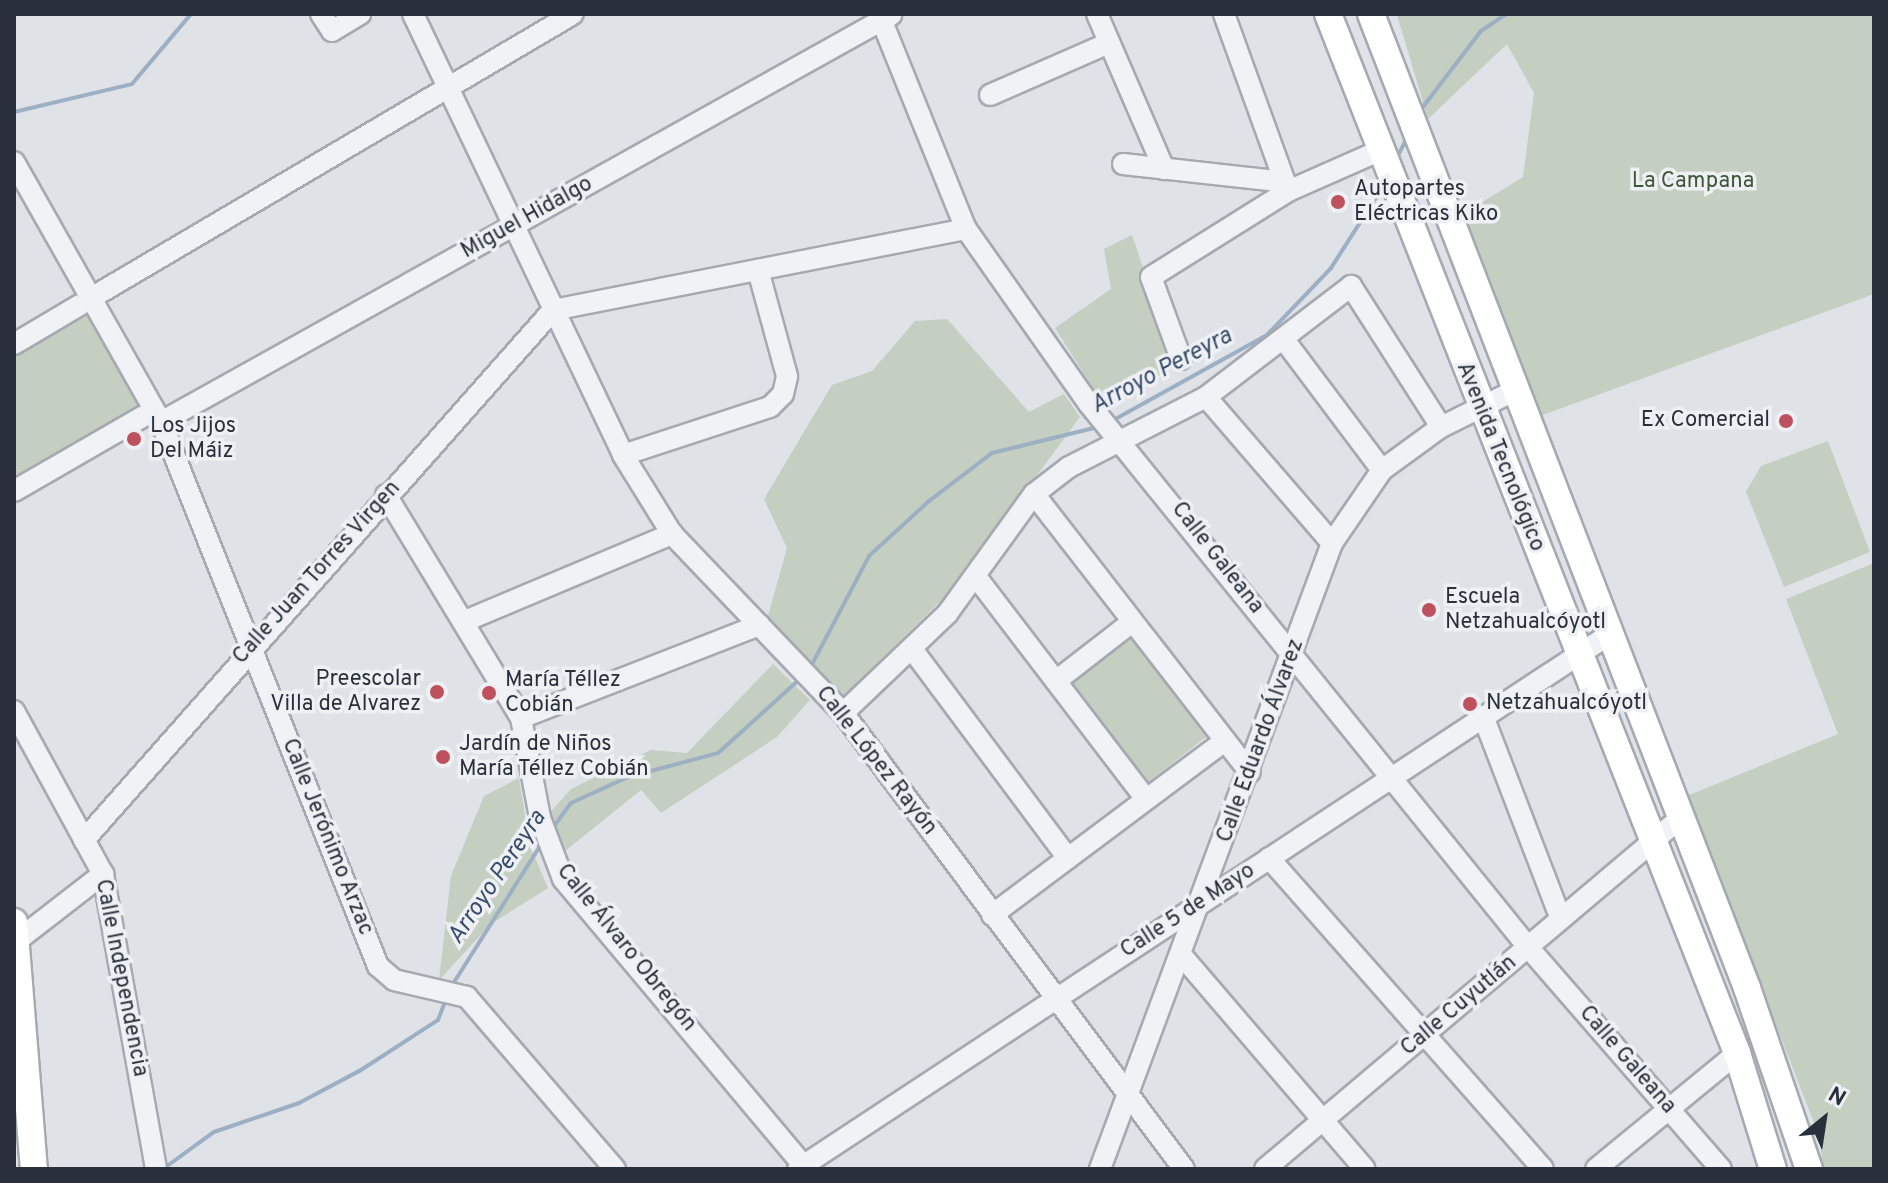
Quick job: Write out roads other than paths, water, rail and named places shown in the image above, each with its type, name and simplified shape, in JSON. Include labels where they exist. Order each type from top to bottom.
[{"type":"main road","name":"Avenida Tecnológico","points":[[1328,14],[1479,406],[1737,1053],[1773,1169]]},
{"type":"main road","name":"Avenida Tecnológico","points":[[1371,14],[1518,389],[1607,636],[1809,1169]]},
{"type":"main road","points":[[16,935],[34,1169]]},
{"type":"street","points":[[327,22],[360,14]]},
{"type":"street","name":"Calle López Rayón","points":[[413,14],[623,455],[672,534],[817,682],[843,713],[1054,1000],[1184,1169]]},
{"type":"street","points":[[14,344],[448,88],[544,22],[573,14]]},
{"type":"street","points":[[1097,14],[1164,169]]},
{"type":"street","points":[[1224,14],[1287,187]]},
{"type":"street","name":"Miguel Hidalgo","points":[[14,491],[512,226],[885,16]]},
{"type":"street","name":"Calle Galeana","points":[[885,16],[966,229],[1089,404],[1393,776],[1528,947],[1721,1169]]},
{"type":"street","points":[[990,95],[1109,43]]},
{"type":"street","points":[[1181,359],[1151,277],[1287,187],[1382,154]]},
{"type":"street","name":"Calle Jerónimo Arzac","points":[[14,162],[86,302],[153,416],[251,646],[378,966],[394,980],[467,997],[615,1169]]},
{"type":"street","points":[[1123,164],[1287,187]]},
{"type":"street","points":[[553,310],[966,229]]},
{"type":"street","points":[[623,455],[770,407],[783,394],[787,376],[758,270]]},
{"type":"street","points":[[843,713],[912,649],[977,578],[1034,494],[1069,467],[1206,397],[1285,341],[1351,286],[1441,427]]},
{"type":"street","name":"Calle Juan Torres Virgen","points":[[84,840],[251,646],[553,310]]},
{"type":"street","points":[[1285,341],[1382,470]]},
{"type":"street","name":"Calle Eduardo Álvarez","points":[[1100,1169],[1205,900],[1332,543],[1382,470],[1441,427],[1518,389]]},
{"type":"street","points":[[1206,397],[1332,543]]},
{"type":"street","points":[[1034,494],[1250,772]]},
{"type":"street","name":"Calle Álvaro Obregón","points":[[386,495],[521,718],[550,856],[800,1167]]},
{"type":"street","points":[[465,621],[672,534]]},
{"type":"street","points":[[977,578],[1146,799]]},
{"type":"street","points":[[1056,681],[1132,622]]},
{"type":"street","points":[[521,718],[759,625]]},
{"type":"street","name":"Calle 5 de Mayo","points":[[800,1167],[1607,636]]},
{"type":"street","points":[[912,649],[1068,858]]},
{"type":"street","name":"Calle Independencia","points":[[14,711],[103,874],[155,1163]]},
{"type":"street","points":[[1483,716],[1561,919]]},
{"type":"street","points":[[992,915],[1225,741]]},
{"type":"street","name":"Calle Cuyutlán","points":[[1265,1169],[1678,820]]},
{"type":"street","points":[[1269,858],[1543,1169]]},
{"type":"street","points":[[16,935],[103,874]]},
{"type":"street","points":[[1183,957],[1365,1169]]},
{"type":"street","points":[[1596,1169],[1737,1053]]},
{"type":"waterway","points":[[14,112],[132,84],[191,14]]},
{"type":"waterway","name":"Arroyo Pereyra","points":[[1419,112],[1481,31],[1506,14]]},
{"type":"waterway","name":"Arroyo Pereyra","points":[[1396,159],[1407,138]]},
{"type":"waterway","name":"Arroyo Pereyra","points":[[1110,422],[1267,335],[1331,268],[1384,185]]},
{"type":"waterway","name":"Arroyo Pereyra","points":[[809,670],[869,556],[929,501],[992,453],[1098,427]]},
{"type":"waterway","name":"Arroyo Pereyra","points":[[552,829],[571,803],[628,777],[718,753],[800,679]]},
{"type":"waterway","name":"Arroyo Pereyra","points":[[451,987],[542,843]]},
{"type":"waterway","name":"Arroyo Pereyra","points":[[163,1169],[214,1132],[299,1103],[361,1070],[438,1020],[446,999]]},
{"type":"place","name":"Autopartes Eléctricas Kiko","points":[[1338,202]]},
{"type":"place","name":"Ex Comercial","points":[[1786,421]]},
{"type":"place","name":"Los Jijos Del Máiz","points":[[134,439]]},
{"type":"place","name":"Escuela Netzahualcóyotl","points":[[1429,610]]},
{"type":"place","name":"Preescolar Villa de Alvarez","points":[[437,692]]},
{"type":"place","name":"María Téllez Cobián","points":[[489,693]]},
{"type":"place","name":"Netzahualcóyotl","points":[[1470,704]]},
{"type":"place","name":"Jardín de Niños María Téllez Cobián","points":[[443,757]]},
{"type":"park label","name":"La Campana","points":[[1693,182]]}]
